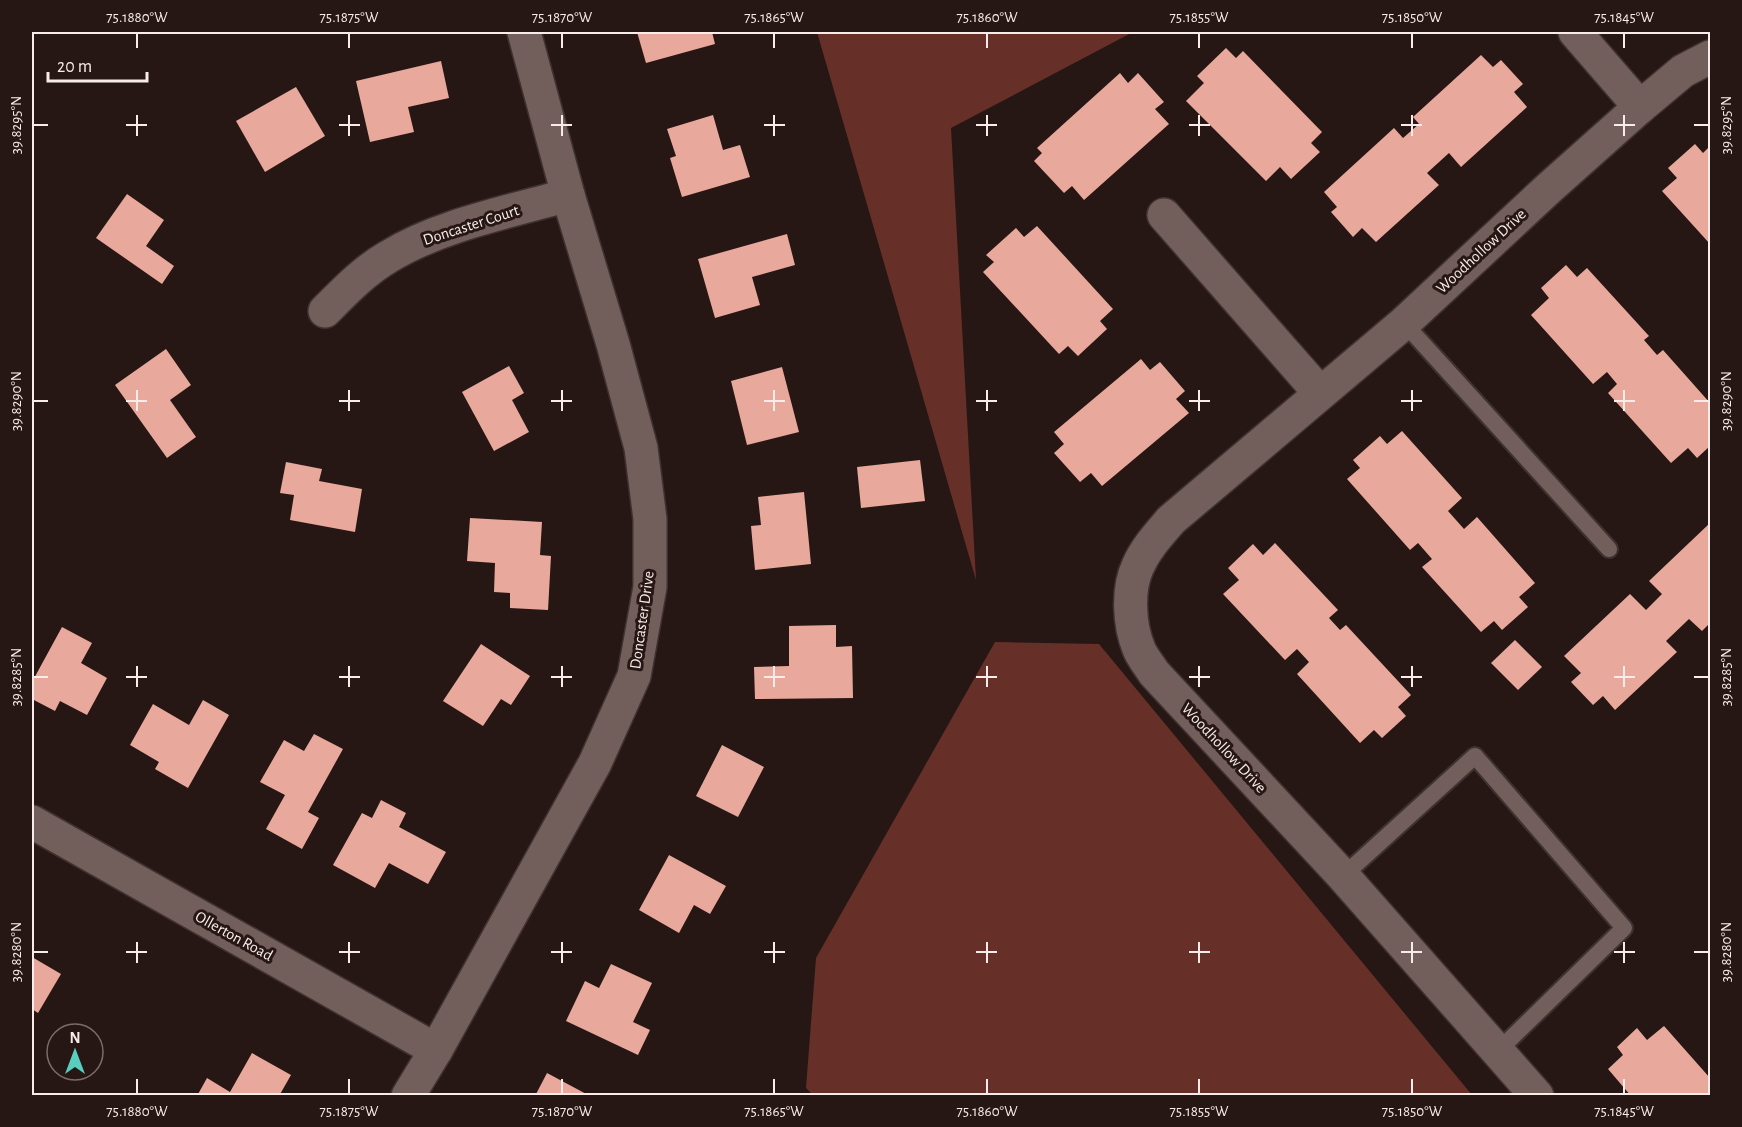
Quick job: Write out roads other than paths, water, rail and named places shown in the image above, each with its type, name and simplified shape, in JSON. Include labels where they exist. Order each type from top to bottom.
[{"type":"street","name":"Doncaster Drive","points":[[408,1095],[436,1050],[595,763],[634,676],[650,587],[650,519],[641,448],[524,32]]},
{"type":"street","points":[[1575,32],[1640,107]]},
{"type":"street","name":"Woodhollow Drive","points":[[1537,1095],[1343,876],[1154,673],[1139,649],[1132,624],[1131,592],[1137,567],[1149,546],[1171,520],[1404,323],[1539,196],[1640,107],[1683,71],[1710,57]]},
{"type":"street","name":"Doncaster Court","points":[[325,311],[355,280],[389,256],[442,231],[568,195]]},
{"type":"street","points":[[1164,214],[1320,393]]},
{"type":"street","name":"Ollerton Road","points":[[32,822],[436,1050]]},
{"type":"lane","points":[[1404,323],[1609,549]]},
{"type":"lane","points":[[1343,876],[1475,756],[1624,928],[1498,1052]]}]
